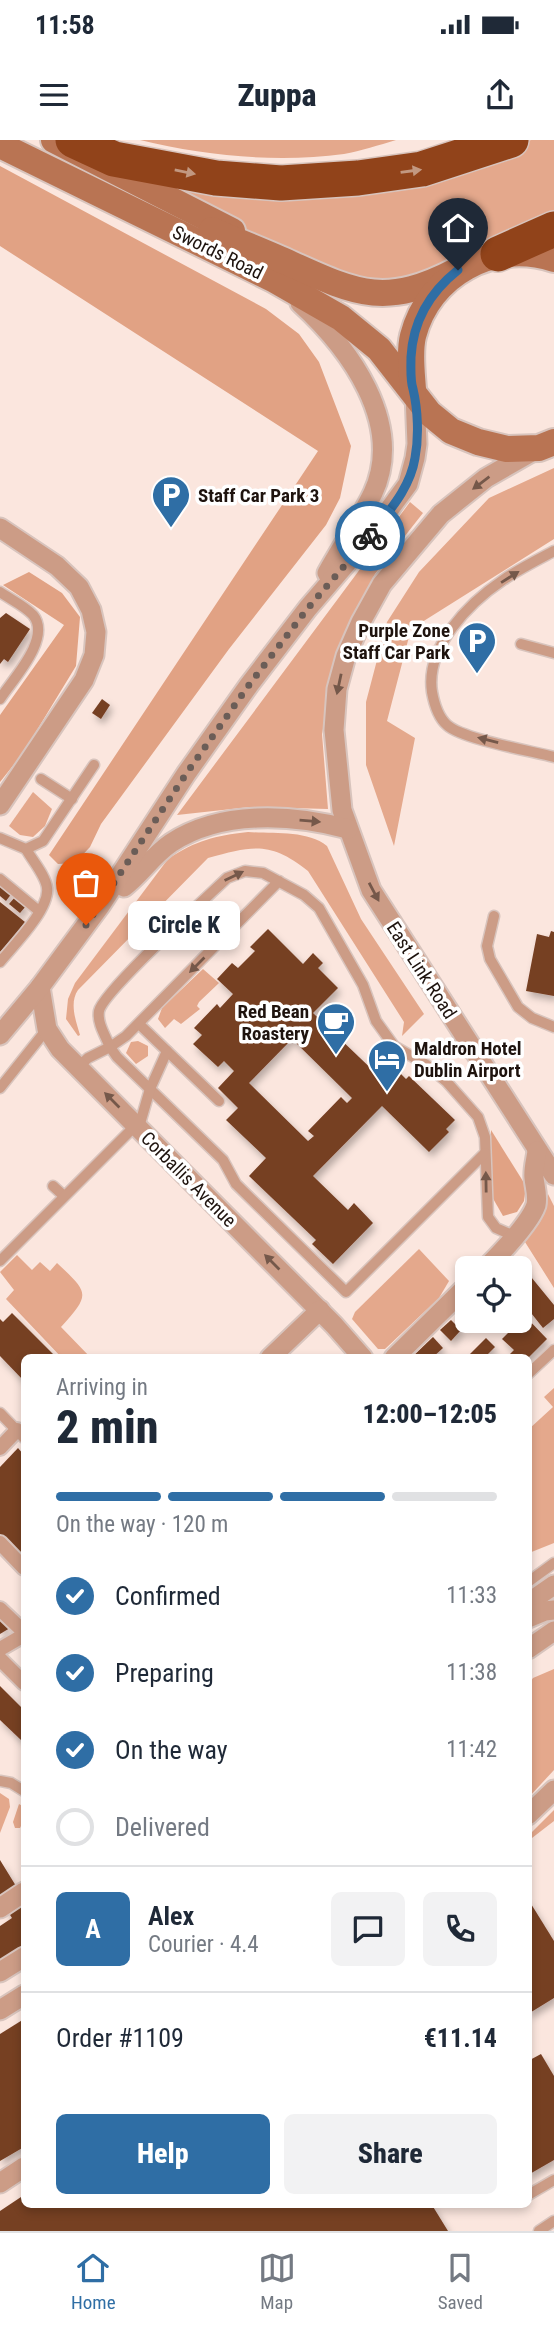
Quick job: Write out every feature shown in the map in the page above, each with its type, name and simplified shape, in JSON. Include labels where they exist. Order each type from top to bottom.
[{"type":"highway","points":[[73,140],[114,159],[216,178],[281,183],[358,178],[422,169],[511,140]]},
{"type":"highway","points":[[498,254],[554,229]]},
{"type":"main road","name":"Swords Road","points":[[28,140],[229,238],[279,270],[319,304],[361,332],[379,349],[429,413],[451,431],[478,442],[508,449],[547,445]]},
{"type":"main road","points":[[54,140],[245,237],[279,270]]},
{"type":"main road","name":"Swords Road","points":[[0,145],[279,270],[371,293],[399,293],[439,280],[480,259],[498,254]]},
{"type":"main road","points":[[498,254],[524,254],[554,259]]},
{"type":"main road","points":[[414,392],[412,338],[421,314],[432,296],[458,270]]},
{"type":"street","points":[[279,270],[352,362],[371,396],[380,429],[381,467],[373,492],[308,608]]},
{"type":"street","points":[[0,1035],[40,987],[100,906],[216,730],[308,608],[369,537],[408,484],[416,451],[414,392]]},
{"type":"street","name":"East Link Road","points":[[547,445],[486,478],[441,514],[382,584],[346,656],[337,689],[334,730],[342,810],[371,890],[554,1175]]},
{"type":"street","points":[[0,528],[57,566],[79,587],[91,610],[96,632],[94,655],[84,680],[0,805]]},
{"type":"street","points":[[100,906],[131,882],[152,857],[170,844],[220,822],[257,818],[311,821],[348,829]]},
{"type":"street","name":"Corballis Avenue","points":[[40,987],[47,1030],[60,1049],[359,1354]]},
{"type":"street","points":[[497,1256],[529,1218],[536,1205],[534,1175],[537,1151]]},
{"type":"street","points":[[398,1354],[455,1298]]},
{"type":"street","points":[[274,1354],[320,1311]]},
{"type":"street","points":[[0,1448],[21,1434]]},
{"type":"street","points":[[0,1543],[21,1565]]},
{"type":"street","points":[[537,1610],[554,1585]]},
{"type":"street","points":[[0,1609],[21,1631]]},
{"type":"street","points":[[532,1647],[554,1631]]},
{"type":"street","points":[[0,1649],[21,1636]]},
{"type":"street","points":[[532,1647],[554,1639]]},
{"type":"street","points":[[0,1659],[21,1680]]},
{"type":"street","points":[[532,1811],[554,1790]]},
{"type":"street","points":[[0,1908],[21,1894]]},
{"type":"street","points":[[0,1972],[21,1959]]},
{"type":"street","points":[[0,2010],[21,1997]]},
{"type":"street","points":[[0,2182],[21,2169]]},
{"type":"lane","points":[[554,551],[503,580],[474,603],[437,653],[430,682],[434,705],[447,725],[463,734],[554,757]]},
{"type":"lane","points":[[0,592],[32,614],[39,629],[34,648],[0,699]]},
{"type":"lane","points":[[521,645],[554,653]]},
{"type":"lane","points":[[26,849],[43,841],[94,765]]},
{"type":"lane","points":[[41,779],[72,799]]},
{"type":"lane","points":[[0,838],[26,849],[47,886],[46,899],[39,911],[0,962]]},
{"type":"lane","points":[[485,1153],[346,1292],[236,1184],[222,1160],[117,1057],[99,1020],[102,1004],[180,922],[227,878],[245,871],[263,873],[304,895],[319,908],[363,985],[376,1021],[394,1046],[425,1064],[446,1081],[478,1118],[485,1137],[488,1217],[496,1228],[514,1236]]},
{"type":"lane","points":[[0,879],[39,911]]},
{"type":"lane","points":[[78,1067],[88,1058],[126,1036],[139,1024],[279,881]]},
{"type":"lane","points":[[495,916],[488,946],[490,959],[518,1007],[532,1018],[554,1027]]},
{"type":"lane","points":[[139,1024],[219,1101]]},
{"type":"lane","points":[[0,1088],[47,1030]]},
{"type":"lane","points":[[0,1261],[141,1120],[150,1089],[167,1051]]},
{"type":"lane","points":[[53,1186],[64,1196]]},
{"type":"lane","points":[[532,1370],[554,1350]]},
{"type":"lane","points":[[0,1413],[21,1434]]},
{"type":"lane","points":[[532,1579],[554,1563]]},
{"type":"lane","points":[[3,1779],[21,1789]]},
{"type":"lane","points":[[532,2193],[554,2180]]},
{"type":"lane","points":[[539,2231],[554,2221]]},
{"type":"shaded area","points":[[140,140],[396,140],[344,154],[267,158],[215,154]]},
{"type":"shaded area","points":[[531,140],[554,140],[554,217],[462,252],[418,280],[362,281],[251,234],[158,180],[503,152]]},
{"type":"shaded area","points":[[0,166],[266,309],[299,334],[319,362],[351,446],[340,498],[326,525],[229,649],[101,824],[90,847],[75,863],[58,864],[49,855],[318,451],[0,246]]},
{"type":"shaded area","points":[[554,468],[554,539],[411,629],[387,721],[415,738],[394,846],[366,765],[366,702],[387,622],[419,572],[489,498]]},
{"type":"shaded area","points":[[410,502],[423,513],[375,574],[339,646],[322,734],[328,809],[250,807],[177,815]]},
{"type":"shaded area","points":[[29,572],[62,593],[80,617],[76,666],[23,753],[0,782],[0,715],[64,625],[3,585]]},
{"type":"shaded area","points":[[33,792],[52,809],[45,826],[33,837],[20,835],[9,826]]},
{"type":"shaded area","points":[[248,832],[300,835],[327,846],[361,919],[424,1014],[402,1036],[404,1022],[308,871],[283,855],[249,849],[208,858],[78,990],[74,1006],[80,1035],[78,1036],[66,1019],[68,999],[75,983],[168,859],[206,840]]},
{"type":"shaded area","points":[[203,969],[219,983],[199,1002],[197,1006],[200,1009],[181,1024],[174,1019],[165,1028],[158,1019],[162,1008]]},
{"type":"shaded area","points":[[138,1041],[148,1046],[148,1056],[136,1064],[126,1053],[131,1042]]},
{"type":"shaded area","points":[[491,1130],[526,1186],[524,1201],[517,1212],[503,1216],[491,1195]]},
{"type":"shaded area","points":[[548,1194],[554,1206],[554,1288],[525,1242],[540,1222]]},
{"type":"shaded area","points":[[419,1249],[449,1281],[439,1298],[385,1349],[378,1349],[352,1319],[355,1312]]},
{"type":"shaded area","points":[[17,1255],[32,1270],[40,1262],[50,1271],[57,1263],[75,1281],[82,1294],[78,1307],[61,1327],[87,1354],[58,1354],[6,1299],[14,1290],[0,1272]]},
{"type":"shaded area","points":[[554,1388],[554,1543],[532,1552],[532,1426],[553,1407],[544,1397]]},
{"type":"shaded area","points":[[554,1669],[554,1770],[532,1794],[532,1680]]},
{"type":"shaded area","points":[[0,1793],[9,1799],[10,1807],[0,1833]]},
{"type":"shaded area","points":[[19,1804],[20,1828],[15,1828],[13,1822]]},
{"type":"shaded area","points":[[554,1810],[554,1821],[532,1838],[532,1832]]},
{"type":"building","points":[[6,613],[30,629],[8,662],[4,659],[0,664],[0,618]]},
{"type":"building","points":[[102,699],[110,705],[101,719],[92,713]]},
{"type":"building","points":[[0,884],[12,893],[6,901],[0,896]]},
{"type":"building","points":[[15,897],[26,906],[20,913],[9,904]]},
{"type":"building","points":[[0,902],[25,922],[0,952]]},
{"type":"building","name":"Maldron Hotel Dublin Airport","points":[[268,929],[303,964],[313,953],[323,963],[318,968],[338,988],[313,1013],[382,1079],[394,1067],[406,1079],[409,1076],[455,1120],[446,1129],[449,1132],[429,1152],[382,1106],[313,1176],[348,1210],[354,1203],[373,1223],[333,1264],[312,1244],[316,1240],[249,1176],[266,1158],[226,1120],[238,1108],[218,1088],[234,1071],[224,1061],[218,1067],[193,1044],[202,1035],[194,1028],[217,1004],[220,1008],[233,994],[217,979],[232,963],[238,968],[255,951],[250,947]],"holes":[[[292,1039],[352,1098],[347,1103],[341,1097],[308,1131],[314,1136],[308,1141],[249,1083]]]},
{"type":"building","points":[[551,931],[554,932],[554,996],[526,991],[537,934],[549,937]]},
{"type":"building","points":[[532,1278],[554,1305],[554,1319],[543,1328],[532,1314]]},
{"type":"building","points":[[12,1313],[53,1354],[21,1354],[21,1378],[0,1356],[0,1319],[3,1322]]},
{"type":"building","points":[[451,1320],[455,1324],[455,1333],[458,1333],[451,1341],[440,1330]]},
{"type":"building","points":[[532,1323],[547,1339],[532,1354],[510,1354],[514,1350],[502,1339],[508,1333],[532,1333]]},
{"type":"building","points":[[433,1337],[443,1348],[436,1354],[415,1354]]},
{"type":"building","points":[[486,1338],[495,1347],[488,1354],[470,1354]]},
{"type":"building","points":[[18,1448],[21,1452],[21,1556],[0,1535],[0,1467]]},
{"type":"building","points":[[0,1618],[10,1628],[0,1634]]},
{"type":"building","points":[[0,1686],[21,1707],[21,1740],[0,1720]]},
{"type":"building","points":[[0,1860],[21,1894],[21,1950],[0,1963],[0,1926],[12,1918],[0,1899]]},
{"type":"building","points":[[532,1905],[554,1941],[554,1998],[532,2012]]},
{"type":"building","points":[[21,2021],[21,2149],[0,2161],[0,2034]]},
{"type":"building","points":[[541,2054],[554,2076],[554,2160],[532,2173],[532,2059]]},
{"type":"building","points":[[21,2197],[21,2208],[434,2208],[448,2231],[0,2231],[0,2211]]},
{"type":"way so far","points":[[86,925],[216,730],[308,608],[370,536]]},
{"type":"place","name":"Staff Car Park 3","points":[[171,529]]},
{"type":"place","name":"Purple Zone Staff Car Park","points":[[477,675]]},
{"type":"place","name":"Circle K","points":[[86,925]]},
{"type":"place","name":"Red Bean Roastery","points":[[336,1056]]},
{"type":"place","name":"Maldron Hotel Dublin Airport","points":[[387,1093]]},
{"type":"route","points":[[370,536],[408,484],[415,458],[417,426],[411,365],[412,338],[421,314],[432,296],[458,270]]}]
